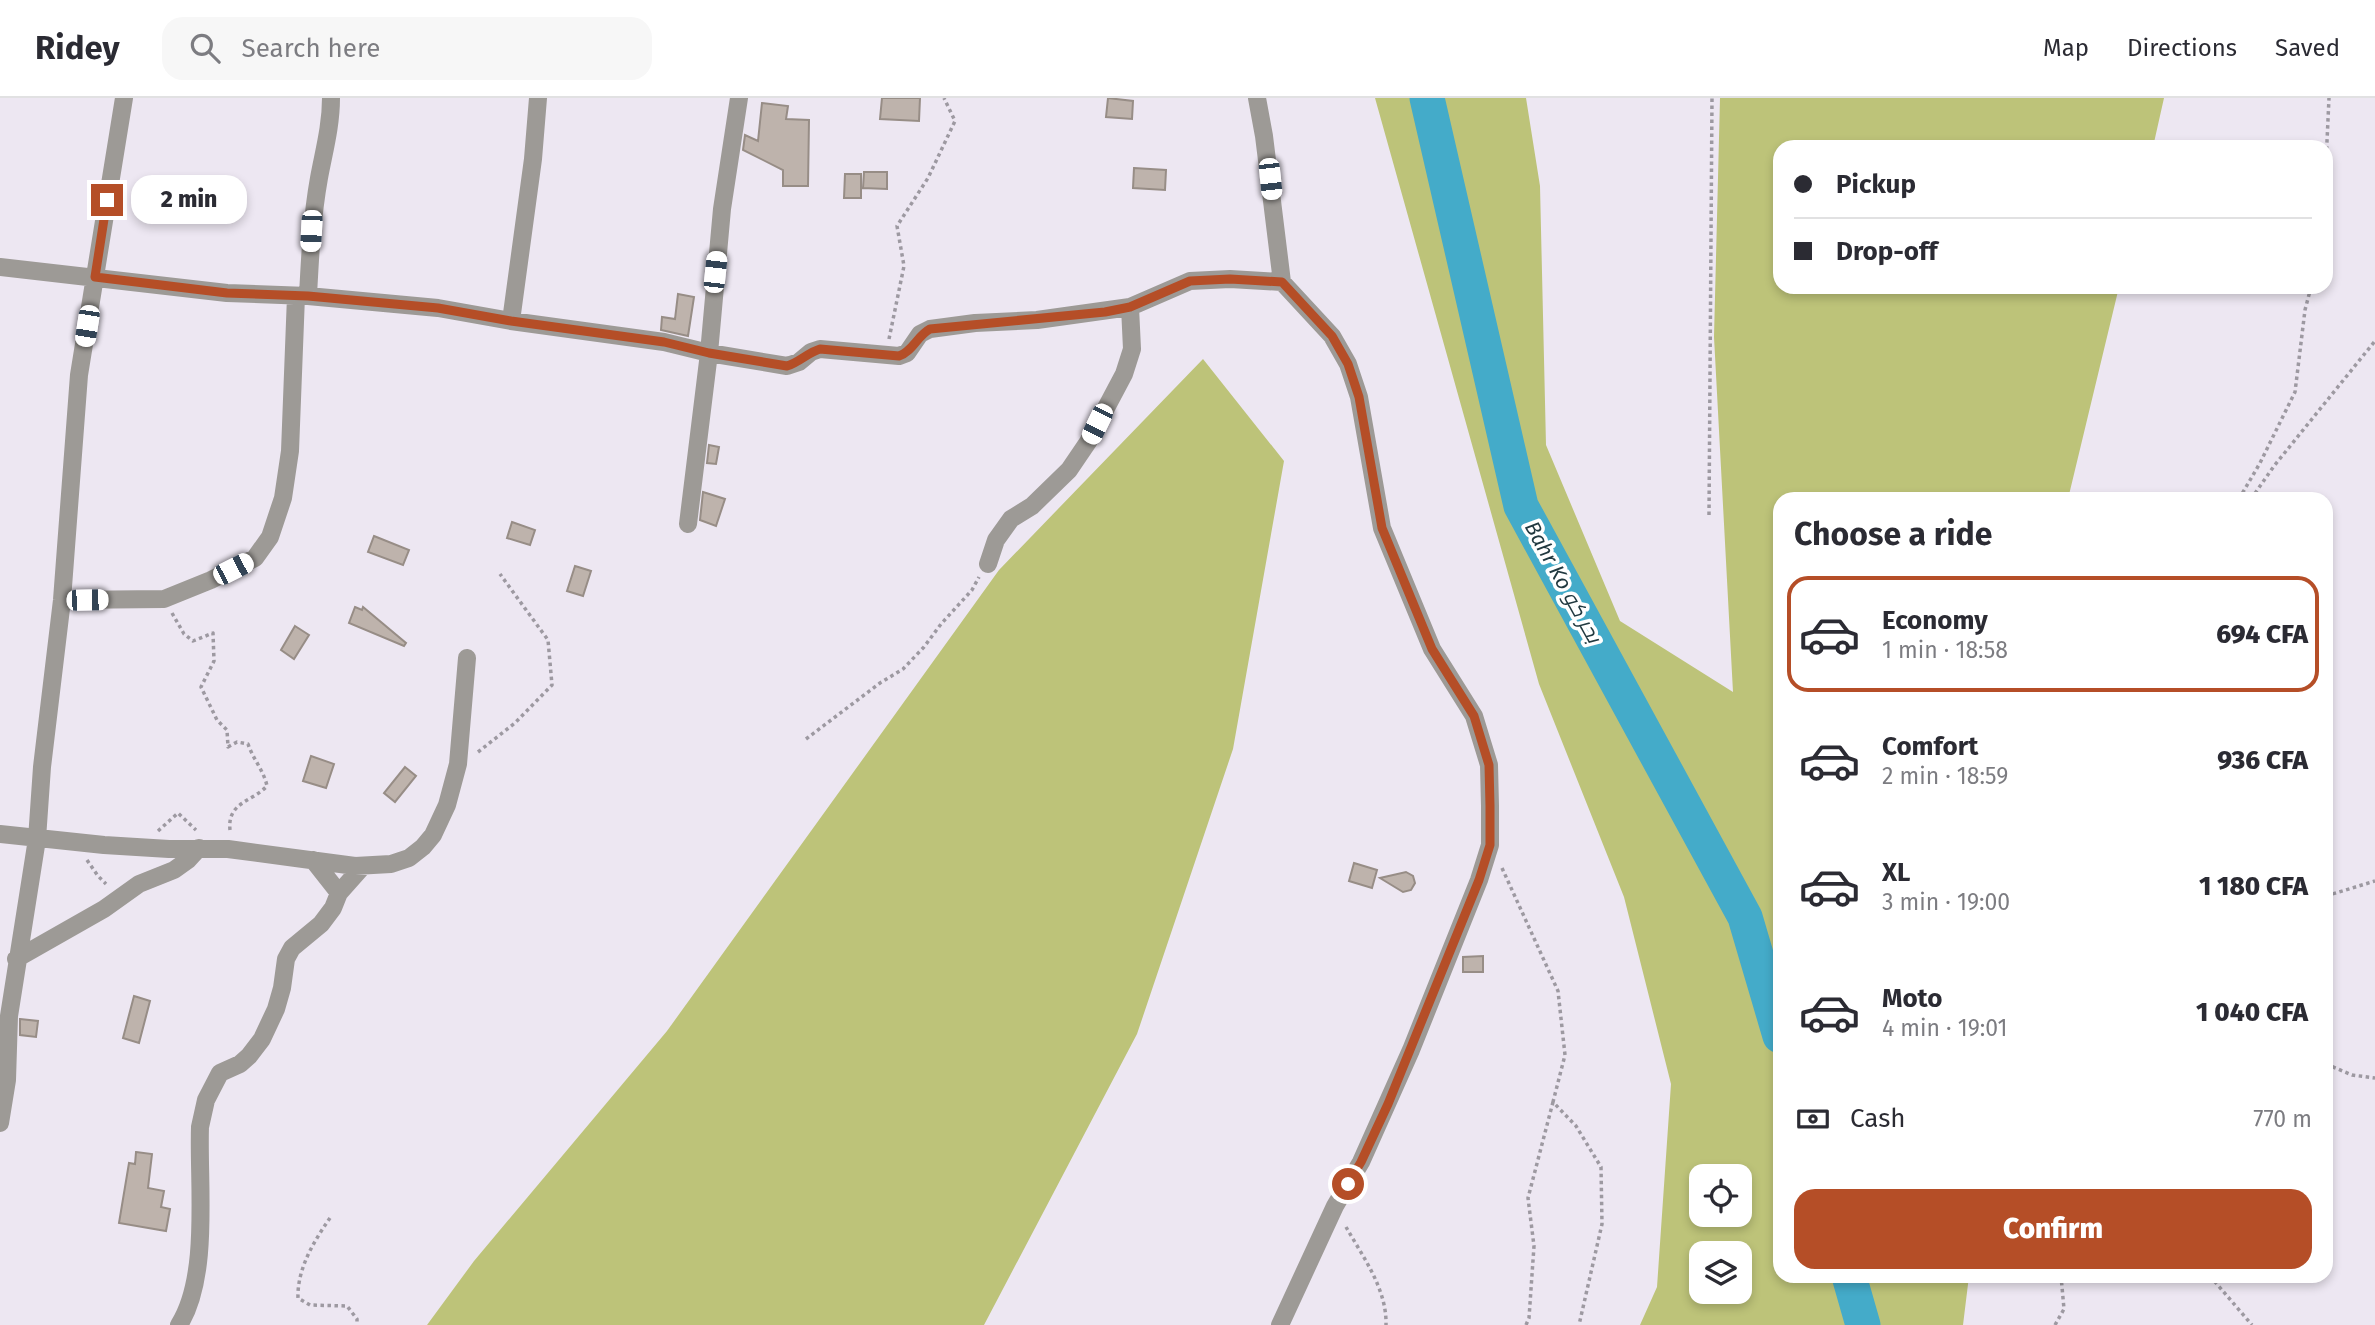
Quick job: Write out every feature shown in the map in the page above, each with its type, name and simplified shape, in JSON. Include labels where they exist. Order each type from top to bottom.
[{"type":"street","points":[[0,1123],[16,959],[37,839],[42,767],[62,600],[79,375],[124,98]]},
{"type":"street","points":[[62,600],[164,599],[255,558],[270,537],[284,498],[302,296],[328,138],[331,98]]},
{"type":"street","points":[[511,321],[533,159],[538,98]]},
{"type":"street","points":[[688,524],[709,353],[722,209],[739,98]]},
{"type":"street","points":[[1257,98],[1282,282],[1332,336],[1348,364],[1359,397],[1382,528],[1432,649],[1474,716],[1489,765],[1490,845],[1479,880],[1388,1104],[1361,1162],[1335,1206],[1280,1325]]},
{"type":"street","points":[[0,267],[227,293],[302,296],[438,308],[664,342],[709,353],[787,366],[820,349],[899,356],[907,353],[920,334],[930,329],[975,323],[1037,320],[1130,307],[1190,281],[1230,279],[1282,282]]},
{"type":"street","points":[[988,564],[996,540],[1011,519],[1032,506],[1069,471],[1088,442],[1124,374],[1132,349],[1130,307]]},
{"type":"street","points":[[0,834],[78,843],[170,849],[228,849],[363,866],[391,864],[408,858],[423,847],[441,820],[458,764],[467,658]]},
{"type":"street","points":[[16,959],[104,909],[139,884],[174,870],[199,848]]},
{"type":"street","points":[[313,860],[339,894]]},
{"type":"street","points":[[179,1325],[191,1297],[199,1255],[200,1127],[206,1100],[220,1073],[240,1064],[262,1039],[282,988],[286,959],[292,948],[321,925],[339,894],[363,866]]},
{"type":"path","points":[[885,355],[904,266],[897,226],[928,178],[955,121],[944,98]]},
{"type":"path","points":[[1709,515],[1712,98]]},
{"type":"path","points":[[2327,140],[2329,98]]},
{"type":"path","points":[[2243,492],[2295,392],[2309,294]]},
{"type":"path","points":[[2256,492],[2375,341]]},
{"type":"path","points":[[806,739],[880,683],[903,669],[971,590],[988,564]]},
{"type":"path","points":[[458,764],[466,762],[515,723],[552,685],[548,640],[500,574]]},
{"type":"path","points":[[164,599],[184,634],[193,642],[214,633],[214,661],[201,687],[217,720],[227,730],[228,747],[237,742],[248,744],[267,786],[244,800],[231,817],[232,834],[228,849]]},
{"type":"path","points":[[78,843],[90,866],[111,888],[117,899]]},
{"type":"path","points":[[1490,845],[1558,991],[1565,1055],[1528,1198],[1534,1246],[1529,1318],[1526,1325]]},
{"type":"path","points":[[2333,894],[2375,881]]},
{"type":"path","points":[[2333,1067],[2352,1075],[2375,1078]]},
{"type":"path","points":[[1553,1102],[1576,1126],[1601,1167],[1602,1224],[1579,1325]]},
{"type":"path","points":[[1335,1206],[1369,1266],[1387,1309],[1386,1325]]},
{"type":"path","points":[[330,1218],[304,1265],[297,1284],[298,1298],[310,1305],[347,1307],[357,1319],[357,1325]]},
{"type":"path","points":[[2055,1325],[2064,1309],[2062,1283]]},
{"type":"path","points":[[2216,1283],[2252,1325]]},
{"type":"green space","points":[[1375,98],[1526,98],[1540,186],[1546,445],[1620,621],[1733,692],[1714,337],[1720,98],[2164,98],[2155,140],[1773,140],[1773,294],[2117,294],[2070,492],[1773,492],[1773,1283],[1968,1283],[1963,1325],[1640,1325],[1657,1287],[1671,1084],[1624,897],[1539,684]]},
{"type":"green space","points":[[1203,359],[1284,461],[1233,749],[1137,1034],[984,1325],[427,1325],[474,1261],[667,1031],[999,570]]},
{"type":"building","points":[[882,98],[920,98],[919,121],[880,119]]},
{"type":"building","points":[[1108,98],[1133,101],[1132,119],[1106,117]]},
{"type":"building","points":[[762,103],[788,106],[786,119],[809,120],[808,186],[783,186],[783,170],[743,150],[745,135],[758,141]]},
{"type":"building","points":[[1134,168],[1166,170],[1165,190],[1133,188]]},
{"type":"building","points":[[864,172],[887,172],[887,189],[863,188]]},
{"type":"building","points":[[845,174],[861,174],[861,198],[844,198]]},
{"type":"building","points":[[678,294],[694,297],[688,336],[661,330],[662,317],[675,319]]},
{"type":"building","points":[[709,445],[719,447],[716,464],[707,463]]},
{"type":"building","points":[[703,492],[725,499],[716,526],[700,520]]},
{"type":"building","points":[[512,522],[535,530],[530,545],[507,538]]},
{"type":"building","points":[[374,536],[409,550],[403,565],[368,552]]},
{"type":"building","points":[[575,566],[591,571],[583,596],[567,591]]},
{"type":"building","points":[[355,607],[362,610],[363,607],[406,643],[404,646],[349,623]]},
{"type":"building","points":[[295,626],[309,635],[294,659],[281,650]]},
{"type":"building","points":[[311,756],[334,764],[326,788],[303,781]]},
{"type":"building","points":[[405,767],[416,776],[395,802],[384,793]]},
{"type":"building","points":[[1354,863],[1377,870],[1372,888],[1349,881]]},
{"type":"building","points":[[1406,872],[1413,876],[1415,883],[1411,890],[1403,892],[1380,878]]},
{"type":"building","points":[[1483,956],[1483,972],[1463,972],[1463,957]]},
{"type":"building","points":[[134,996],[150,1001],[139,1043],[123,1038]]},
{"type":"building","points":[[20,1019],[38,1021],[36,1037],[20,1035]]},
{"type":"building","points":[[136,1152],[152,1154],[148,1188],[164,1191],[161,1207],[170,1209],[166,1231],[119,1223],[129,1163],[135,1164]]},
{"type":"waterway","name":"Bahr Ko بحر كو","points":[[1427,98],[1521,506],[1745,917],[1773,1012]]},
{"type":"waterway","name":"Bahr Ko بحر كو","points":[[1851,1283],[1863,1325]]},
{"type":"route","points":[[107,200],[95,277],[227,293],[308,296],[438,308],[664,342],[750,361],[787,366],[820,349],[899,356],[907,353],[920,334],[930,329],[1105,312],[1130,307],[1190,281],[1230,279],[1282,282],[1332,336],[1348,364],[1359,397],[1382,528],[1432,649],[1474,716],[1489,765],[1490,845],[1479,880],[1388,1104],[1348,1184]]}]
